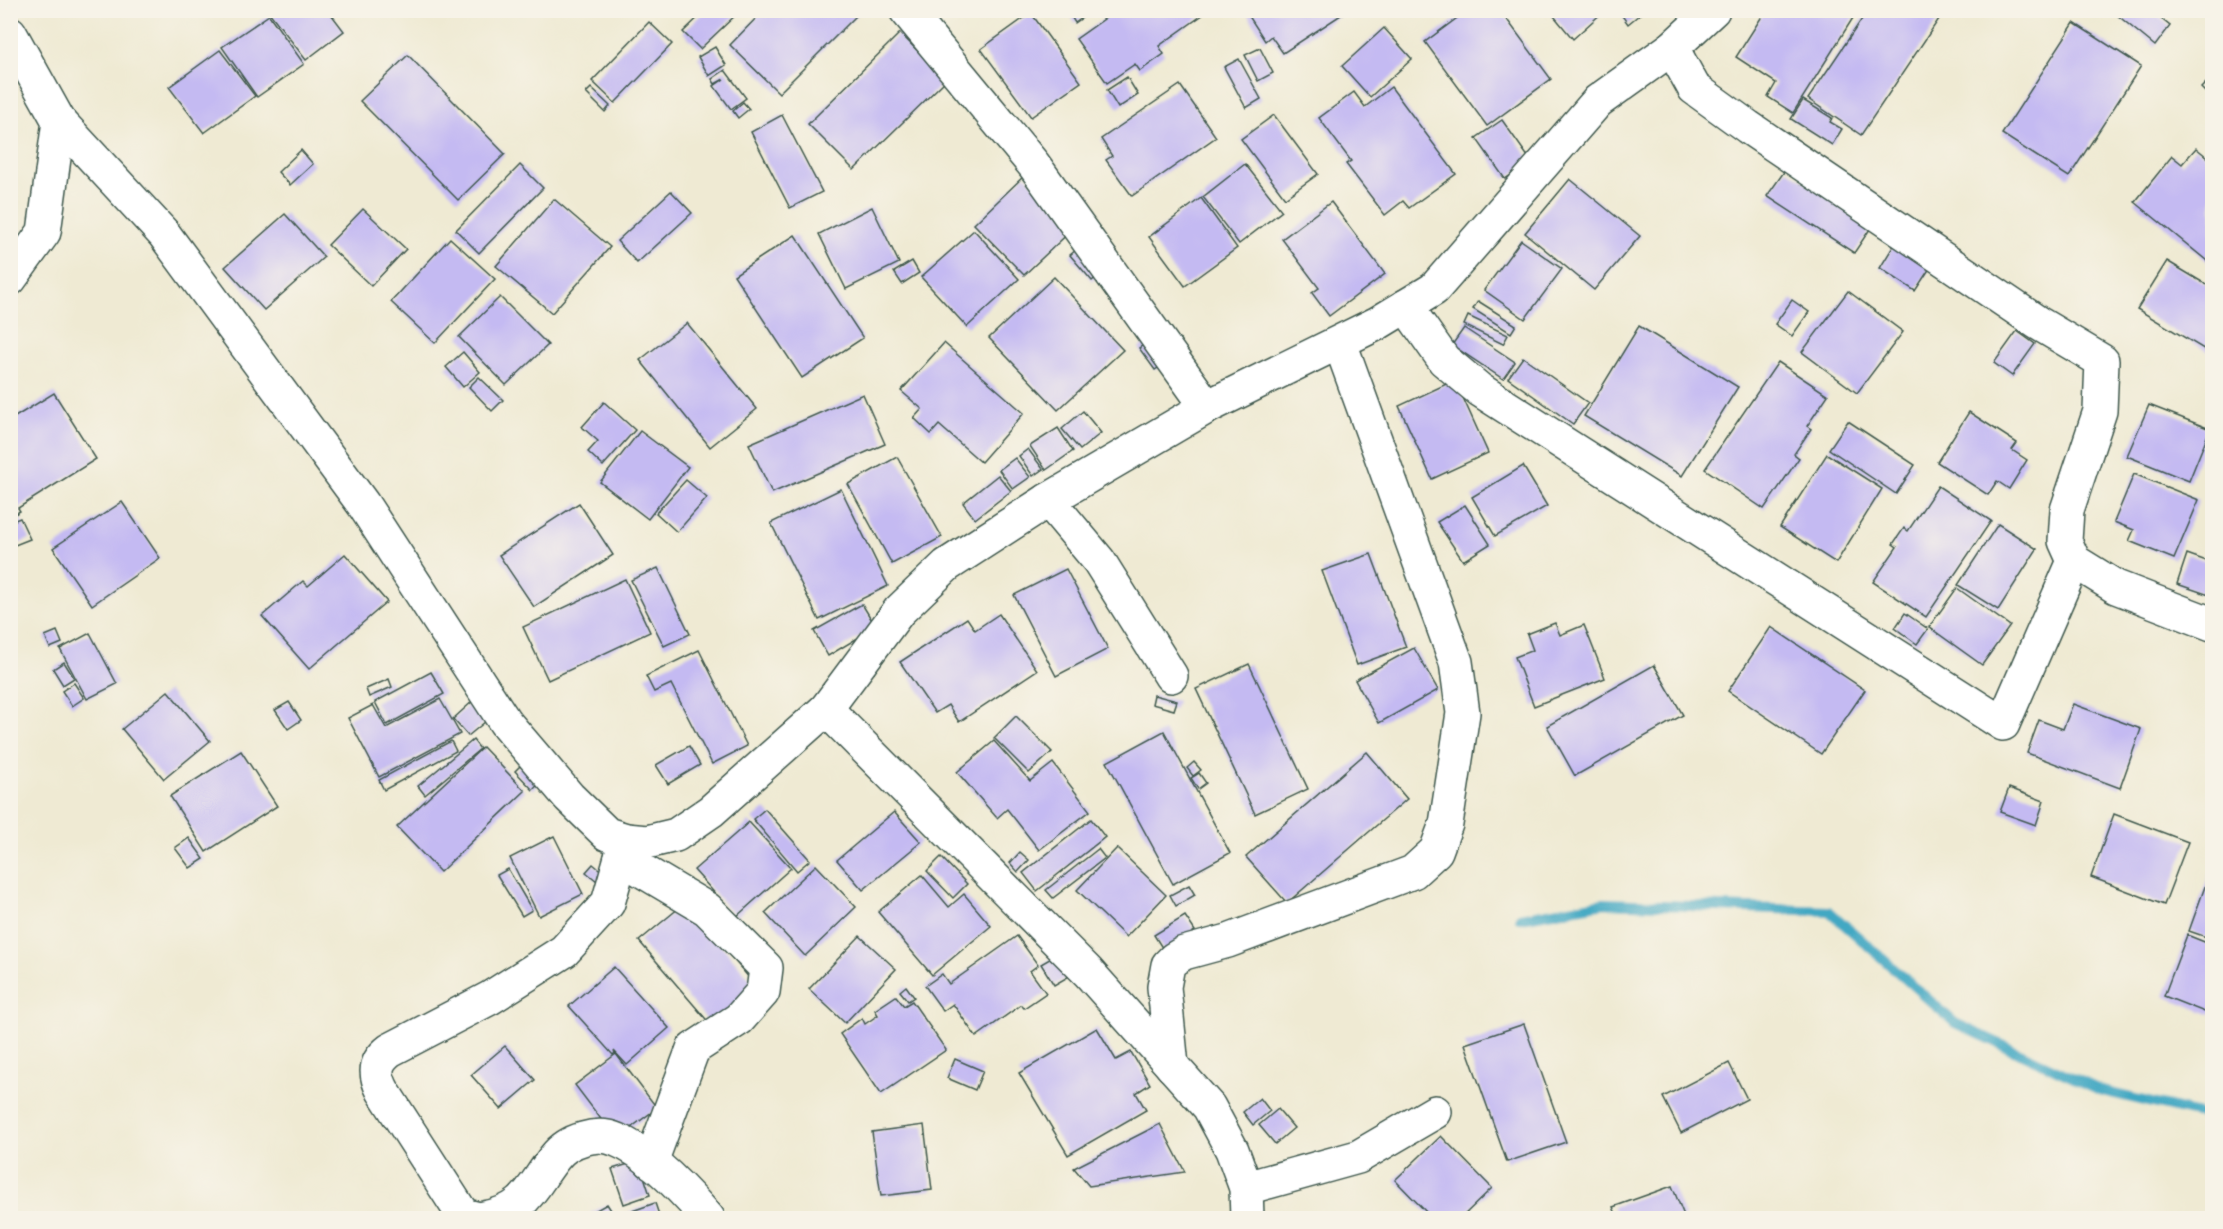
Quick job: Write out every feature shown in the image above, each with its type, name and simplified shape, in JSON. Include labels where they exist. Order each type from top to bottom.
[{"type":"street","points":[[906,10],[1034,165],[1208,407]]},
{"type":"street","points":[[623,849],[676,836],[711,811],[826,709],[899,611],[947,565],[1048,500],[1208,407],[1340,343],[1434,289],[1598,101],[1672,48],[1713,10]]},
{"type":"street","points":[[10,33],[59,121],[164,234],[363,504],[505,722],[584,812],[607,834],[623,849],[707,909],[766,968],[763,992],[739,1019],[693,1049],[651,1162]]},
{"type":"street","points":[[1672,48],[1694,88],[2038,323],[2102,361],[2100,411],[2067,510],[2065,541],[2074,561],[2116,587],[2212,624]]},
{"type":"street","points":[[10,279],[44,232],[59,121]]},
{"type":"street","points":[[1406,306],[1444,360],[1480,390],[2003,724],[2074,561]]},
{"type":"street","points":[[1172,1066],[1164,987],[1168,965],[1174,959],[1184,953],[1228,941],[1413,872],[1436,851],[1446,824],[1462,712],[1456,662],[1340,343]]},
{"type":"street","points":[[1048,500],[1099,561],[1171,676]]},
{"type":"street","points":[[826,709],[1088,972],[1209,1107],[1233,1150],[1246,1203],[1358,1157],[1435,1112]]},
{"type":"street","points":[[475,1218],[463,1215],[383,1091],[377,1080],[375,1068],[382,1056],[390,1050],[490,998],[564,951],[608,903],[623,849]]},
{"type":"street","points":[[484,1218],[514,1209],[525,1200],[556,1155],[577,1140],[598,1136],[617,1139],[644,1156],[690,1198],[708,1218]]},
{"type":"building","points":[[270,10],[328,10],[344,31],[306,60],[269,12]]},
{"type":"building","points":[[706,10],[741,10],[700,49],[683,32]]},
{"type":"building","points":[[764,10],[862,10],[779,93],[730,45]]},
{"type":"building","points":[[1067,10],[1093,10],[1075,23]]},
{"type":"building","points":[[1117,10],[1202,10],[1204,14],[1159,46],[1164,54],[1140,71],[1135,64],[1107,83],[1076,39]]},
{"type":"building","points":[[1245,10],[1342,10],[1344,13],[1283,53],[1271,36],[1265,41]]},
{"type":"building","points":[[1468,10],[1500,10],[1551,79],[1487,126],[1425,42]]},
{"type":"building","points":[[1549,10],[1605,10],[1573,39]]},
{"type":"building","points":[[1618,10],[1645,10],[1628,24]]},
{"type":"building","points":[[1766,10],[1858,10],[1793,113],[1768,97],[1776,83],[1736,57]]},
{"type":"building","points":[[1868,10],[1927,10],[1939,19],[1861,135],[1808,99]]},
{"type":"building","points":[[2111,10],[2150,10],[2170,26],[2155,46]]},
{"type":"building","points":[[1031,13],[1081,82],[1031,117],[981,49]]},
{"type":"building","points":[[269,15],[304,64],[257,97],[222,47]]},
{"type":"building","points":[[649,22],[672,44],[615,103],[592,81]]},
{"type":"building","points":[[2074,23],[2141,66],[2069,177],[2002,134]]},
{"type":"building","points":[[1384,28],[1412,59],[1370,97],[1342,66]]},
{"type":"building","points":[[900,33],[946,80],[854,170],[808,124]]},
{"type":"building","points":[[715,47],[726,65],[709,76],[698,57]]},
{"type":"building","points":[[1260,48],[1273,73],[1258,81],[1245,55]]},
{"type":"building","points":[[220,50],[255,96],[204,133],[169,87]]},
{"type":"building","points":[[408,55],[505,154],[458,200],[360,101]]},
{"type":"building","points":[[1239,59],[1261,99],[1246,108],[1224,67]]},
{"type":"building","points":[[725,70],[746,98],[731,109],[714,86],[724,79],[715,84],[712,79]]},
{"type":"building","points":[[1127,77],[1138,95],[1118,108],[1107,90]]},
{"type":"building","points":[[2212,77],[2212,99],[2201,88]]},
{"type":"building","points":[[1180,85],[1216,137],[1132,196],[1106,160],[1112,156],[1101,139]]},
{"type":"building","points":[[1391,87],[1456,174],[1409,208],[1403,201],[1385,215],[1346,164],[1351,161],[1319,118],[1354,92],[1365,107]]},
{"type":"building","points":[[591,88],[610,106],[605,112],[586,93]]},
{"type":"building","points":[[1803,100],[1832,118],[1830,122],[1842,129],[1832,145],[1791,119]]},
{"type":"building","points":[[743,102],[749,109],[738,118],[733,111]]},
{"type":"building","points":[[782,115],[822,192],[790,208],[751,132]]},
{"type":"building","points":[[1274,115],[1318,174],[1285,198],[1241,139]]},
{"type":"building","points":[[1502,120],[1531,161],[1505,179],[1476,138]]},
{"type":"building","points":[[2196,148],[2212,161],[2212,265],[2135,202],[2172,156],[2182,164]]},
{"type":"building","points":[[301,150],[313,164],[290,185],[278,172]]},
{"type":"building","points":[[1245,164],[1282,211],[1239,244],[1203,197]]},
{"type":"building","points":[[520,165],[543,188],[479,253],[456,230]]},
{"type":"building","points":[[1786,169],[1872,226],[1854,253],[1767,196]]},
{"type":"building","points":[[1025,175],[1076,226],[1024,275],[974,224]]},
{"type":"building","points":[[1570,179],[1640,236],[1594,290],[1525,233]]},
{"type":"building","points":[[671,191],[692,213],[637,263],[617,241]]},
{"type":"building","points":[[1201,198],[1237,248],[1185,286],[1149,237]]},
{"type":"building","points":[[554,199],[610,247],[552,313],[496,266]]},
{"type":"building","points":[[1331,202],[1385,274],[1329,316],[1312,293],[1319,288],[1282,239]]},
{"type":"building","points":[[872,207],[899,263],[846,289],[819,234]]},
{"type":"building","points":[[363,209],[406,249],[371,286],[328,245]]},
{"type":"building","points":[[285,214],[324,257],[264,310],[225,267]]},
{"type":"building","points":[[974,230],[1019,279],[967,327],[921,277]]},
{"type":"building","points":[[795,235],[863,338],[802,378],[734,275]]},
{"type":"building","points":[[450,238],[495,279],[435,343],[391,302]]},
{"type":"building","points":[[1521,240],[1562,269],[1525,319],[1484,290]]},
{"type":"building","points":[[1083,244],[1105,270],[1092,281],[1070,255]]},
{"type":"building","points":[[1894,245],[1930,268],[1915,291],[1880,268]]},
{"type":"building","points":[[912,261],[919,273],[902,284],[894,272]]},
{"type":"building","points":[[2167,261],[2212,288],[2212,354],[2137,309]]},
{"type":"building","points":[[1054,277],[1123,350],[1058,410],[989,338]]},
{"type":"building","points":[[1848,291],[1903,332],[1857,393],[1802,352]]},
{"type":"building","points":[[500,297],[548,345],[506,385],[459,337]]},
{"type":"building","points":[[1792,300],[1809,312],[1792,336],[1775,324]]},
{"type":"building","points":[[1478,301],[1516,325],[1511,333],[1473,309]]},
{"type":"building","points":[[1468,316],[1508,335],[1503,344],[1464,325]]},
{"type":"building","points":[[687,323],[757,409],[710,447],[640,360]]},
{"type":"building","points":[[1639,326],[1738,387],[1682,476],[1584,416]]},
{"type":"building","points":[[1464,328],[1515,362],[1503,379],[1452,345]]},
{"type":"building","points":[[2017,331],[2035,344],[2012,376],[1994,363]]},
{"type":"building","points":[[1152,339],[1168,361],[1155,370],[1139,348]]},
{"type":"building","points":[[944,343],[1024,413],[981,462],[939,425],[931,434],[914,418],[922,409],[901,391]]},
{"type":"building","points":[[463,352],[480,372],[463,387],[446,367]]},
{"type":"building","points":[[1523,357],[1588,403],[1573,424],[1508,378]]},
{"type":"building","points":[[1778,362],[1828,395],[1807,426],[1811,429],[1794,454],[1799,458],[1764,509],[1705,469]]},
{"type":"building","points":[[479,377],[503,400],[492,411],[469,387]]},
{"type":"building","points":[[1455,380],[1488,453],[1432,479],[1399,406]]},
{"type":"building","points":[[54,393],[96,459],[18,508],[20,511],[10,517],[10,420]]},
{"type":"building","points":[[863,394],[885,444],[772,493],[749,444]]},
{"type":"building","points":[[604,402],[635,430],[603,466],[588,452],[598,441],[582,427]]},
{"type":"building","points":[[2149,405],[2210,429],[2189,481],[2127,456]]},
{"type":"building","points":[[1083,411],[1101,433],[1080,450],[1062,429]]},
{"type":"building","points":[[1969,412],[2017,443],[2012,450],[2027,460],[2009,489],[1997,481],[1988,495],[1937,462]]},
{"type":"building","points":[[1848,421],[1915,465],[1896,494],[1829,449]]},
{"type":"building","points":[[1058,428],[1073,451],[1046,470],[1030,446]]},
{"type":"building","points":[[640,431],[688,467],[648,519],[600,482]]},
{"type":"building","points":[[1028,449],[1043,469],[1033,476],[1019,456]]},
{"type":"building","points":[[1827,454],[1882,489],[1836,563],[1780,527]]},
{"type":"building","points":[[897,457],[942,537],[892,564],[848,484]]},
{"type":"building","points":[[1015,458],[1030,477],[1013,489],[999,470]]},
{"type":"building","points":[[1523,466],[1547,506],[1495,536],[1472,497]]},
{"type":"building","points":[[2134,474],[2199,500],[2174,559],[2129,541],[2134,530],[2114,522]]},
{"type":"building","points":[[998,475],[1011,491],[975,519],[963,503]]},
{"type":"building","points":[[686,480],[707,498],[677,532],[656,513]]},
{"type":"building","points":[[1938,486],[1991,521],[1926,617],[1873,582],[1897,547],[1893,544],[1904,528],[1908,531]]},
{"type":"building","points":[[841,489],[888,586],[819,620],[771,523]]},
{"type":"building","points":[[122,502],[160,558],[92,605],[53,548]]},
{"type":"building","points":[[579,503],[613,555],[534,607],[499,555]]},
{"type":"building","points":[[1465,505],[1490,544],[1463,561],[1437,522]]},
{"type":"building","points":[[20,518],[30,539],[10,547],[10,522]]},
{"type":"building","points":[[1998,524],[2037,549],[1998,610],[1958,585]]},
{"type":"building","points":[[345,554],[387,602],[309,669],[262,616],[303,581],[308,586]]},
{"type":"building","points":[[1371,554],[1406,647],[1357,665],[1322,571]]},
{"type":"building","points":[[2187,554],[2212,563],[2212,596],[2177,584]]},
{"type":"building","points":[[658,568],[690,634],[664,646],[631,580]]},
{"type":"building","points":[[1066,569],[1108,649],[1056,676],[1014,595]]},
{"type":"building","points":[[625,579],[650,632],[548,680],[523,627]]},
{"type":"building","points":[[1957,588],[2010,626],[1982,665],[1929,627]]},
{"type":"building","points":[[862,604],[876,627],[828,656],[814,631]]},
{"type":"building","points":[[1905,613],[1928,629],[1917,644],[1895,628]]},
{"type":"building","points":[[999,614],[1037,670],[959,722],[948,705],[935,713],[900,662],[967,618],[975,630]]},
{"type":"building","points":[[1555,623],[1560,635],[1584,625],[1605,678],[1534,706],[1515,657],[1533,650],[1527,634]]},
{"type":"building","points":[[1771,627],[1865,690],[1821,754],[1728,691]]},
{"type":"building","points":[[57,631],[62,643],[50,648],[45,636]]},
{"type":"building","points":[[90,633],[117,684],[87,699],[60,649]]},
{"type":"building","points":[[1414,648],[1438,690],[1379,723],[1355,680]]},
{"type":"building","points":[[699,650],[747,746],[712,764],[671,684],[654,692],[646,676]]},
{"type":"building","points":[[64,662],[74,678],[63,685],[53,669]]},
{"type":"building","points":[[1249,664],[1308,789],[1255,814],[1196,689]]},
{"type":"building","points":[[1654,665],[1683,715],[1575,776],[1547,726]]},
{"type":"building","points":[[431,672],[444,694],[387,725],[375,702]]},
{"type":"building","points":[[389,679],[392,687],[369,697],[366,689]]},
{"type":"building","points":[[74,683],[84,698],[72,706],[62,691]]},
{"type":"building","points":[[168,691],[210,741],[164,779],[122,729]]},
{"type":"building","points":[[1154,695],[1177,701],[1174,710],[1152,704]]},
{"type":"building","points":[[440,699],[460,734],[379,777],[348,718],[373,705],[386,728]]},
{"type":"building","points":[[475,699],[491,717],[468,736],[453,719]]},
{"type":"building","points":[[289,702],[301,720],[288,729],[275,710]]},
{"type":"building","points":[[2073,704],[2141,729],[2120,788],[2027,753],[2039,720],[2063,729]]},
{"type":"building","points":[[1016,716],[1052,752],[1029,773],[994,738]]},
{"type":"building","points":[[1164,731],[1230,853],[1173,884],[1107,762]]},
{"type":"building","points":[[473,740],[480,749],[425,795],[418,786]]},
{"type":"building","points":[[451,741],[456,751],[384,790],[379,780]]},
{"type":"building","points":[[994,741],[1030,781],[1053,763],[1090,811],[1039,850],[1007,809],[997,818],[957,772]]},
{"type":"building","points":[[689,746],[700,765],[668,784],[656,765]]},
{"type":"building","points":[[483,747],[525,791],[440,872],[397,827]]},
{"type":"building","points":[[241,751],[277,806],[206,852],[170,796]]},
{"type":"building","points":[[1367,752],[1407,799],[1287,903],[1246,857]]},
{"type":"building","points":[[528,758],[546,776],[533,790],[515,771]]},
{"type":"building","points":[[1194,762],[1201,770],[1193,776],[1187,768]]},
{"type":"building","points":[[1199,773],[1206,783],[1198,789],[1191,778]]},
{"type":"building","points":[[2009,788],[2044,801],[2036,825],[2000,812]]},
{"type":"building","points":[[765,809],[810,860],[797,871],[753,819]]},
{"type":"building","points":[[894,812],[921,842],[863,890],[837,860]]},
{"type":"building","points":[[2114,814],[2188,842],[2164,905],[2091,877]]},
{"type":"building","points":[[1091,819],[1105,837],[1037,891],[1023,873]]},
{"type":"building","points":[[749,822],[791,868],[736,917],[694,870]]},
{"type":"building","points":[[554,836],[583,894],[539,916],[510,858]]},
{"type":"building","points":[[189,838],[204,859],[190,868],[175,848]]},
{"type":"building","points":[[1117,848],[1166,895],[1126,937],[1077,890]]},
{"type":"building","points":[[1098,849],[1105,858],[1053,898],[1046,890]]},
{"type":"building","points":[[1020,852],[1029,860],[1018,872],[1010,863]]},
{"type":"building","points":[[941,857],[967,884],[953,898],[927,871]]},
{"type":"building","points":[[593,864],[604,873],[597,881],[586,872]]},
{"type":"building","points":[[816,865],[856,907],[805,956],[765,913]]},
{"type":"building","points":[[2212,867],[2212,939],[2189,931]]},
{"type":"building","points":[[508,869],[532,910],[522,916],[497,875]]},
{"type":"building","points":[[922,875],[949,907],[964,894],[991,926],[932,975],[878,912]]},
{"type":"building","points":[[1189,885],[1195,895],[1176,906],[1170,895]]},
{"type":"building","points":[[685,903],[757,987],[711,1025],[639,941]]},
{"type":"building","points":[[1185,916],[1195,931],[1164,951],[1154,935]]},
{"type":"building","points":[[2187,935],[2212,945],[2212,1015],[2164,996]]},
{"type":"building","points":[[860,936],[896,969],[845,1023],[809,989]]},
{"type":"building","points":[[1017,936],[1038,965],[1030,971],[1046,993],[1024,1008],[1021,1005],[976,1037],[953,1004],[943,1011],[925,986],[942,974],[949,984]]},
{"type":"building","points":[[1060,953],[1073,974],[1054,985],[1041,964]]},
{"type":"building","points":[[614,967],[669,1028],[627,1065],[614,1051],[613,1055],[569,1006]]},
{"type":"building","points":[[906,986],[914,997],[908,1001],[900,991]]},
{"type":"building","points":[[896,996],[904,1006],[912,1001],[946,1050],[881,1094],[840,1034],[862,1018],[865,1024],[878,1015],[875,1010]]},
{"type":"building","points":[[1524,1024],[1566,1142],[1507,1162],[1465,1044]]},
{"type":"building","points":[[1097,1028],[1116,1060],[1131,1052],[1150,1084],[1136,1093],[1146,1110],[1068,1155],[1019,1073]]},
{"type":"building","points":[[505,1046],[535,1080],[501,1109],[471,1075]]},
{"type":"building","points":[[616,1054],[657,1108],[616,1139],[575,1085]]},
{"type":"building","points":[[955,1059],[983,1071],[975,1090],[947,1078]]},
{"type":"building","points":[[1729,1063],[1747,1099],[1681,1133],[1663,1097]]},
{"type":"building","points":[[1260,1098],[1270,1111],[1253,1125],[1243,1112]]},
{"type":"building","points":[[1278,1109],[1294,1128],[1275,1144],[1259,1125]]},
{"type":"building","points":[[1160,1124],[1185,1172],[1089,1186],[1074,1168]]},
{"type":"building","points":[[924,1125],[932,1190],[881,1196],[872,1132]]},
{"type":"building","points":[[1441,1136],[1492,1188],[1461,1218],[1432,1218],[1395,1180]]},
{"type":"building","points":[[639,1161],[650,1195],[624,1204],[612,1169]]},
{"type":"building","points":[[1672,1186],[1685,1218],[1618,1218],[1613,1207]]},
{"type":"building","points":[[655,1203],[660,1218],[623,1218],[621,1215]]},
{"type":"building","points":[[607,1204],[616,1218],[582,1218]]},
{"type":"waterway","points":[[1520,918],[1604,903],[1829,911],[1955,1023],[2102,1091],[2212,1117]]}]
